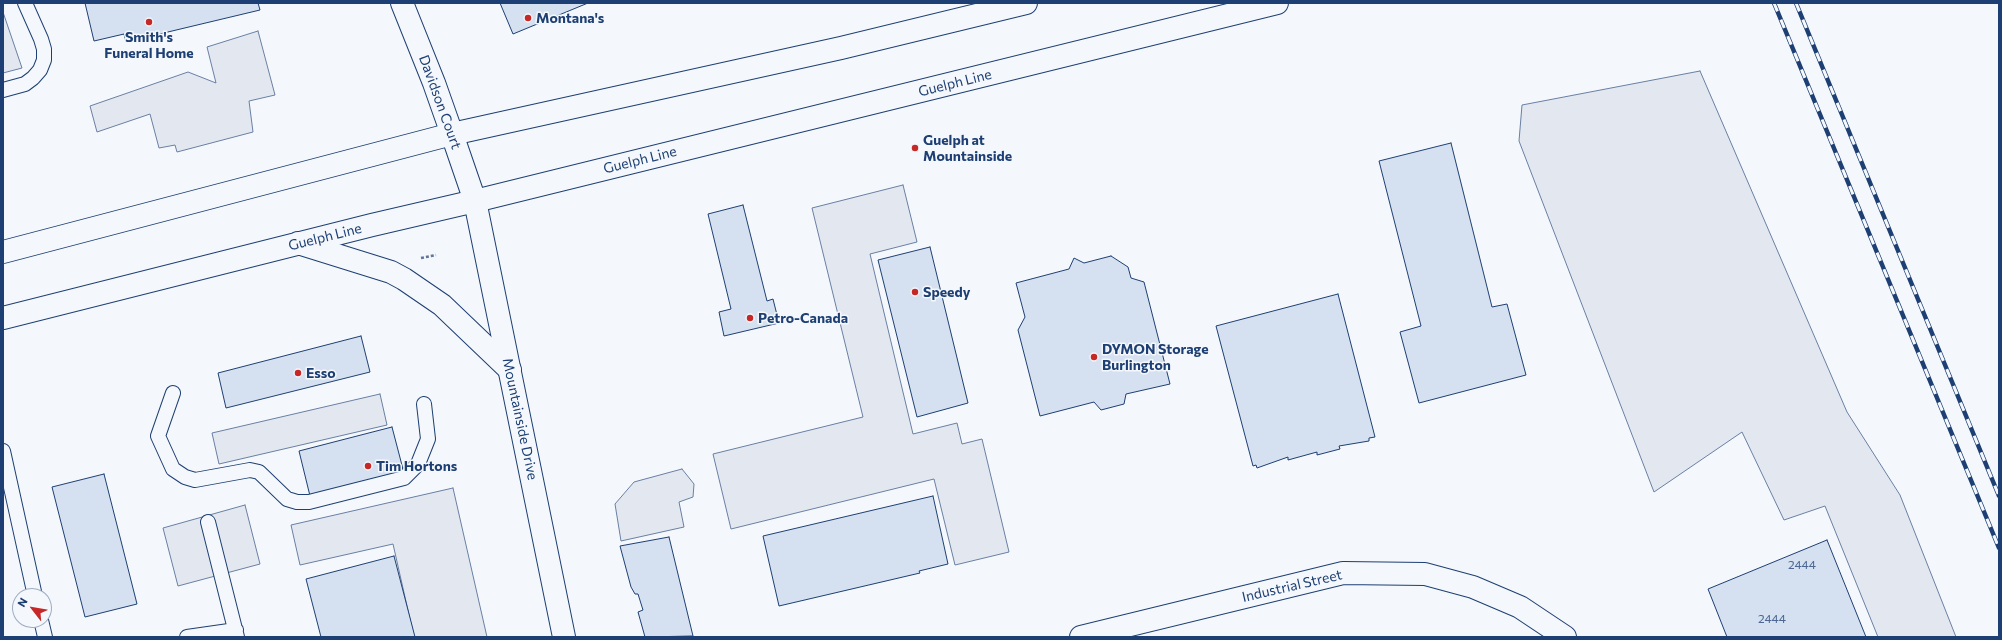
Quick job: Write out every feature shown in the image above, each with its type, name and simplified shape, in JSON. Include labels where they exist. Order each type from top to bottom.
[{"type":"main road","name":"Davidson Court","points":[[402,3],[434,83],[475,201]]},
{"type":"main road","points":[[3,252],[452,134],[841,48],[1026,3]]},
{"type":"main road","name":"Guelph Line","points":[[3,318],[298,243],[475,201],[1277,3]]},
{"type":"main road","name":"Mountainside Drive","points":[[475,201],[564,637]]},
{"type":"main road","points":[[298,243],[391,272],[404,279],[442,305],[510,370]]},
{"type":"main road","name":"Industrial Street","points":[[1081,637],[1342,573],[1425,574],[1473,587],[1520,607],[1565,637]]},
{"type":"lane","points":[[3,90],[25,84],[40,70],[44,60],[44,49],[41,39],[26,3]]},
{"type":"lane","points":[[173,393],[158,436],[173,470],[185,478],[195,480],[250,470],[259,472],[286,498],[297,502],[309,502],[404,478],[418,464],[428,439],[424,404]]},
{"type":"lane","points":[[3,451],[34,588]]},
{"type":"lane","points":[[187,637],[236,634],[208,522]]},
{"type":"path","points":[[417,258],[436,255]]},
{"type":"shaded area","points":[[3,12],[22,68],[3,73]]},
{"type":"shaded area","points":[[258,31],[275,95],[249,101],[253,132],[177,152],[175,145],[159,148],[150,114],[97,132],[90,106],[188,72],[216,83],[207,47]]},
{"type":"shaded area","points":[[1700,71],[1847,412],[1900,495],[1956,637],[1878,637],[1825,506],[1784,520],[1742,432],[1654,492],[1519,141],[1522,105]]},
{"type":"shaded area","points":[[903,185],[917,242],[870,254],[913,434],[957,423],[962,444],[982,439],[1009,552],[955,565],[934,479],[731,529],[713,454],[863,417],[812,208]]},
{"type":"shaded area","points":[[380,394],[387,425],[219,464],[212,433]]},
{"type":"shaded area","points":[[682,469],[694,484],[693,497],[679,502],[684,527],[621,541],[615,504],[634,482]]},
{"type":"shaded area","points":[[453,488],[487,637],[414,637],[393,544],[300,565],[291,525]]},
{"type":"shaded area","points":[[245,505],[260,564],[178,586],[163,528]]},
{"type":"building","name":"Smith's Funeral Home","points":[[85,3],[258,3],[260,10],[126,42],[124,34],[94,41]]},
{"type":"building","name":"Montana's","points":[[500,3],[588,3],[513,34]]},
{"type":"building","points":[[1451,143],[1492,307],[1507,304],[1526,375],[1419,403],[1400,332],[1421,326],[1379,161]]},
{"type":"building","points":[[743,205],[767,301],[773,299],[779,323],[724,336],[719,312],[731,309],[708,214]]},
{"type":"building","points":[[930,247],[968,403],[917,417],[878,260]]},
{"type":"building","name":"DYMON Storage Burlington","points":[[1111,256],[1128,267],[1131,278],[1144,282],[1170,384],[1126,394],[1124,404],[1101,410],[1094,402],[1040,416],[1018,330],[1025,317],[1016,283],[1069,269],[1074,258],[1084,263]]},
{"type":"building","points":[[1338,294],[1375,437],[1369,438],[1369,441],[1339,446],[1340,449],[1317,455],[1317,452],[1288,460],[1288,457],[1257,468],[1256,465],[1253,466],[1216,326]]},
{"type":"building","points":[[361,336],[370,372],[226,408],[218,373]]},
{"type":"building","points":[[392,427],[404,473],[310,496],[299,451]]},
{"type":"building","points":[[104,474],[137,604],[85,617],[52,487]]},
{"type":"building","points":[[933,496],[948,564],[919,571],[920,573],[779,606],[763,536]]},
{"type":"building","points":[[669,537],[693,636],[645,637],[638,612],[643,610],[638,594],[635,594],[631,587],[620,546]]},
{"type":"building","points":[[1827,540],[1866,637],[1727,637],[1708,589]]},
{"type":"building","points":[[394,556],[415,637],[321,637],[306,579]]},
{"type":"railway","points":[[1774,3],[1999,548]]},
{"type":"railway","points":[[1796,3],[1999,496]]},
{"type":"place","name":"Montana's","points":[[528,18]]},
{"type":"place","name":"Smith's Funeral Home","points":[[149,22]]},
{"type":"place","name":"Guelph at Mountainside","points":[[915,148]]},
{"type":"place","name":"Speedy","points":[[915,292]]},
{"type":"place","name":"Petro-Canada","points":[[750,318]]},
{"type":"place","name":"DYMON Storage Burlington","points":[[1094,357]]},
{"type":"place","name":"Esso","points":[[298,373]]},
{"type":"place","name":"Tim Hortons","points":[[368,466]]}]
